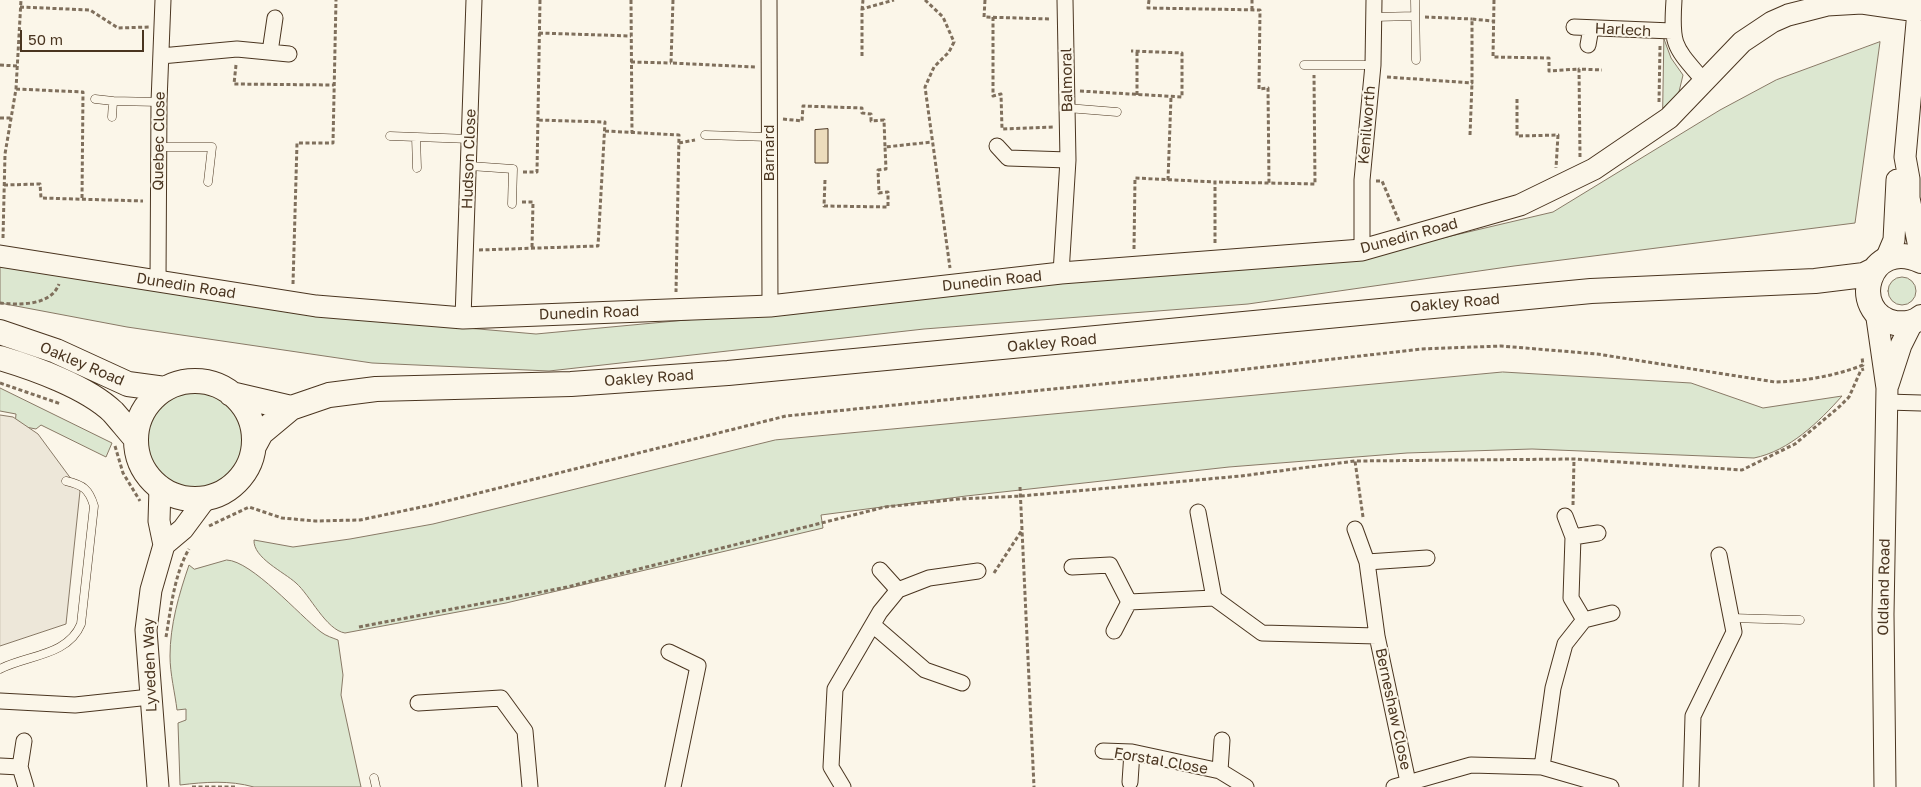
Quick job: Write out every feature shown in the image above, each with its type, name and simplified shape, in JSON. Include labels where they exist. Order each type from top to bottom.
[{"type":"main road","name":"Oakley Road","points":[[254,446],[261,433],[291,408],[329,395],[376,389],[571,384],[709,374],[1591,291],[1814,281],[1864,275],[1899,255],[1921,259]]},
{"type":"main road","points":[[1873,307],[1868,294],[1868,282],[1879,265]]},
{"type":"main road","name":"Oakley Road","points":[[1814,281],[1873,307],[1890,322],[1901,324],[1916,320]]},
{"type":"main road","name":"Oakley Road","points":[[0,332],[56,351],[128,384],[165,389]]},
{"type":"main road","name":"Oakley Road","points":[[0,358],[67,384],[93,398],[112,412],[124,440]]},
{"type":"main road","points":[[232,394],[245,408],[252,427],[254,446],[249,464],[238,480],[224,492],[206,498],[190,499],[174,496],[160,488],[147,475],[138,458],[124,440],[150,402],[165,389],[182,382],[199,381],[216,385],[232,394],[291,408]]},
{"type":"street","name":"Quebec Close","points":[[158,281],[159,102],[163,0]]},
{"type":"street","name":"Hudson Close","points":[[463,318],[470,166],[474,0]]},
{"type":"street","name":"Barnard","points":[[769,0],[770,306]]},
{"type":"street","name":"Balmoral","points":[[1061,273],[1068,160],[1065,0]]},
{"type":"street","name":"Kenilworth","points":[[1362,250],[1362,180],[1372,70],[1374,0]]},
{"type":"street","name":"Harlech","points":[[1674,0],[1666,31],[1677,50],[1703,80]]},
{"type":"street","name":"Dunedin Road","points":[[1,256],[316,306],[463,318],[770,306],[1061,273],[1362,250],[1520,205],[1594,169],[1662,122],[1742,42],[1772,22],[1804,9],[1841,2],[1918,5]]},
{"type":"street","points":[[1918,5],[1905,156],[1909,179],[1909,198],[1921,259]]},
{"type":"street","points":[[270,52],[276,18]]},
{"type":"street","name":"Harlech","points":[[1574,27],[1666,31]]},
{"type":"street","points":[[1588,44],[1591,28]]},
{"type":"street","points":[[161,56],[237,49],[289,54]]},
{"type":"street","points":[[997,146],[1008,158],[1068,160]]},
{"type":"street","points":[[1879,265],[1894,240],[1898,174],[1905,156]]},
{"type":"street","name":"Oldland Road","points":[[1873,307],[1880,327],[1880,347],[1887,395],[1883,614],[1885,787]]},
{"type":"street","name":"Oldland Road","points":[[1887,395],[1901,345],[1916,320]]},
{"type":"street","points":[[1887,395],[1921,403]]},
{"type":"street","name":"Lyveden Way","points":[[158,787],[146,630],[151,590],[164,545],[158,521],[160,488]]},
{"type":"street","points":[[164,545],[183,529],[206,498]]},
{"type":"street","points":[[1129,602],[1214,598],[1198,512]]},
{"type":"street","points":[[1565,516],[1573,537],[1571,598],[1584,620]]},
{"type":"street","name":"Berneshaw Close","points":[[1355,529],[1367,562],[1401,785]]},
{"type":"street","points":[[1573,537],[1598,533]]},
{"type":"street","points":[[1691,787],[1693,716],[1734,632],[1719,555]]},
{"type":"street","points":[[1367,562],[1427,558]]},
{"type":"street","points":[[1072,567],[1110,565],[1129,602]]},
{"type":"street","points":[[880,570],[898,590]]},
{"type":"street","points":[[843,787],[832,767],[835,689],[873,625],[898,590],[929,578],[978,571]]},
{"type":"street","name":"Berneshaw Close","points":[[1214,598],[1262,633],[1377,636]]},
{"type":"street","points":[[1114,631],[1129,602]]},
{"type":"street","points":[[1542,766],[1552,688],[1565,644],[1584,620],[1612,613]]},
{"type":"street","points":[[873,625],[925,670],[962,683]]},
{"type":"street","points":[[669,652],[698,666],[673,787]]},
{"type":"street","points":[[0,701],[76,705],[150,697]]},
{"type":"street","points":[[418,703],[500,698],[525,731],[530,787]]},
{"type":"street","name":"Forstal Close","points":[[1220,771],[1222,740]]},
{"type":"street","points":[[24,742],[20,767],[26,787]]},
{"type":"street","name":"Forstal Close","points":[[1103,751],[1132,752],[1220,771],[1246,787]]},
{"type":"street","points":[[1130,782],[1132,752]]},
{"type":"street","points":[[1401,785],[1471,765],[1542,766],[1611,787]]},
{"type":"street","points":[[0,766],[20,767]]},
{"type":"lane","points":[[1415,0],[1416,60]]},
{"type":"lane","points":[[1374,17],[1415,16]]},
{"type":"lane","points":[[1304,65],[1372,70]]},
{"type":"lane","points":[[95,100],[159,102]]},
{"type":"lane","points":[[112,117],[113,101]]},
{"type":"lane","points":[[1067,108],[1117,112]]},
{"type":"lane","points":[[705,135],[769,136]]},
{"type":"lane","points":[[390,136],[470,139]]},
{"type":"lane","points":[[416,137],[417,168]]},
{"type":"lane","points":[[159,147],[212,147],[208,182]]},
{"type":"lane","points":[[470,166],[513,169],[512,203]]},
{"type":"lane","points":[[0,669],[67,644],[76,636],[80,624],[94,506],[90,492],[80,484],[66,481]]},
{"type":"lane","points":[[1731,618],[1800,620]]},
{"type":"lane","points":[[374,778],[376,787]]},
{"type":"path","points":[[1,256],[4,185],[2,172],[16,89],[21,0]]},
{"type":"path","points":[[293,293],[297,143],[333,143],[336,0]]},
{"type":"path","points":[[513,172],[537,172],[540,0]]},
{"type":"path","points":[[631,0],[632,133]]},
{"type":"path","points":[[671,63],[673,0]]},
{"type":"path","points":[[862,56],[863,0]]},
{"type":"path","points":[[862,11],[894,0]]},
{"type":"path","points":[[925,0],[943,17],[954,42],[949,52],[934,67],[924,87],[947,260],[954,285]]},
{"type":"path","points":[[985,0],[984,17],[1066,20]]},
{"type":"path","points":[[1149,0],[1148,8],[1260,10],[1259,89],[1268,88],[1269,183]]},
{"type":"path","points":[[1252,0],[1252,10]]},
{"type":"path","points":[[1494,0],[1493,57],[1549,58],[1549,70],[1602,70]]},
{"type":"path","points":[[20,7],[90,10],[118,28],[162,27]]},
{"type":"path","points":[[1415,16],[1493,21]]},
{"type":"path","points":[[993,17],[993,96],[1000,94],[1002,129],[1068,126]]},
{"type":"path","points":[[1470,135],[1472,19]]},
{"type":"path","points":[[1662,122],[1659,108],[1666,31]]},
{"type":"path","points":[[539,33],[631,36]]},
{"type":"path","points":[[237,49],[234,84],[334,85]]},
{"type":"path","points":[[1067,91],[1182,97],[1182,53],[1131,51]]},
{"type":"path","points":[[1137,51],[1137,95]]},
{"type":"path","points":[[631,62],[769,68]]},
{"type":"path","points":[[0,65],[17,66]]},
{"type":"path","points":[[1134,267],[1135,178],[1314,184],[1314,65]]},
{"type":"path","points":[[1579,69],[1580,158]]},
{"type":"path","points":[[1372,70],[1472,83]]},
{"type":"path","points":[[16,89],[83,92],[82,200]]},
{"type":"path","points":[[1168,180],[1171,97]]},
{"type":"path","points":[[1517,99],[1517,136],[1558,135],[1555,188]]},
{"type":"path","points":[[769,117],[802,121],[803,106],[862,108],[862,113],[871,114],[871,121],[884,120],[886,169],[878,170],[879,193],[888,192],[888,207],[824,206],[825,180]]},
{"type":"path","points":[[0,118],[11,118]]},
{"type":"path","points":[[466,251],[598,246],[605,122],[537,120]]},
{"type":"path","points":[[605,132],[680,135],[676,309]]},
{"type":"path","points":[[679,144],[692,142],[705,135]]},
{"type":"path","points":[[885,147],[932,142]]},
{"type":"path","points":[[1362,180],[1382,181],[1406,237]]},
{"type":"path","points":[[1215,182],[1215,261]]},
{"type":"path","points":[[4,185],[40,184],[41,198],[158,201]]},
{"type":"path","points":[[512,203],[533,202],[532,248]]},
{"type":"path","points":[[0,303],[34,303],[48,297],[58,288],[66,267]]},
{"type":"path","points":[[204,531],[209,526],[249,506],[282,518],[315,521],[360,520],[430,505],[786,416],[1220,372],[1421,349],[1501,346],[1597,354],[1776,382],[1801,381],[1863,364],[1861,349]]},
{"type":"path","points":[[359,627],[567,587],[885,507],[959,498],[1021,496],[1241,476],[1355,461],[1574,459],[1742,470],[1795,444],[1803,438],[1849,397],[1861,370],[1864,369]]},
{"type":"path","points":[[0,383],[63,405]]},
{"type":"path","points":[[124,440],[123,472],[139,499],[141,507]]},
{"type":"path","points":[[1565,516],[1572,506],[1574,459]]},
{"type":"path","points":[[1355,461],[1365,530],[1355,529]]},
{"type":"path","points":[[1020,487],[1034,787]]},
{"type":"path","points":[[978,571],[994,573],[1022,529]]},
{"type":"path","points":[[166,640],[174,590],[182,561],[191,546]]},
{"type":"path","points":[[192,787],[235,787]]},
{"type":"green space","points":[[1664,39],[1671,58],[1683,75],[1678,96],[1663,108]]},
{"type":"green space","points":[[1880,42],[1855,223],[1514,266],[1248,304],[924,329],[549,371],[372,363],[127,327],[0,303],[0,263],[295,313],[536,334],[846,305],[1102,277],[1366,256],[1553,212],[1720,110],[1776,80]]},
{"type":"green space","points":[[1902,277],[1912,281],[1916,291],[1912,301],[1902,305],[1892,301],[1888,291],[1892,281]]},
{"type":"green space","points":[[1503,372],[1691,383],[1763,408],[1842,396],[1803,434],[1779,449],[1754,458],[1532,449],[1407,453],[1229,467],[966,496],[821,515],[823,528],[506,603],[345,633],[331,626],[296,583],[258,553],[254,540],[293,547],[433,524],[775,440]]},
{"type":"green space","points":[[0,388],[112,443],[106,457],[41,425],[36,429],[15,425],[16,414],[0,411]]},
{"type":"green space","points":[[196,392],[215,396],[231,406],[241,422],[245,441],[241,460],[231,476],[215,486],[196,490],[177,486],[161,476],[151,460],[147,441],[151,422],[161,406],[177,396]]},
{"type":"green space","points":[[227,560],[249,569],[321,632],[338,640],[343,675],[341,695],[361,787],[254,787],[217,782],[180,785],[178,723],[186,720],[186,709],[177,710],[171,670],[170,644],[176,610],[189,565],[194,569]]},
{"type":"shaded area","points":[[0,415],[13,417],[38,434],[80,491],[66,624],[0,646]]},
{"type":"building","points":[[828,129],[828,163],[815,163],[815,130]]}]
